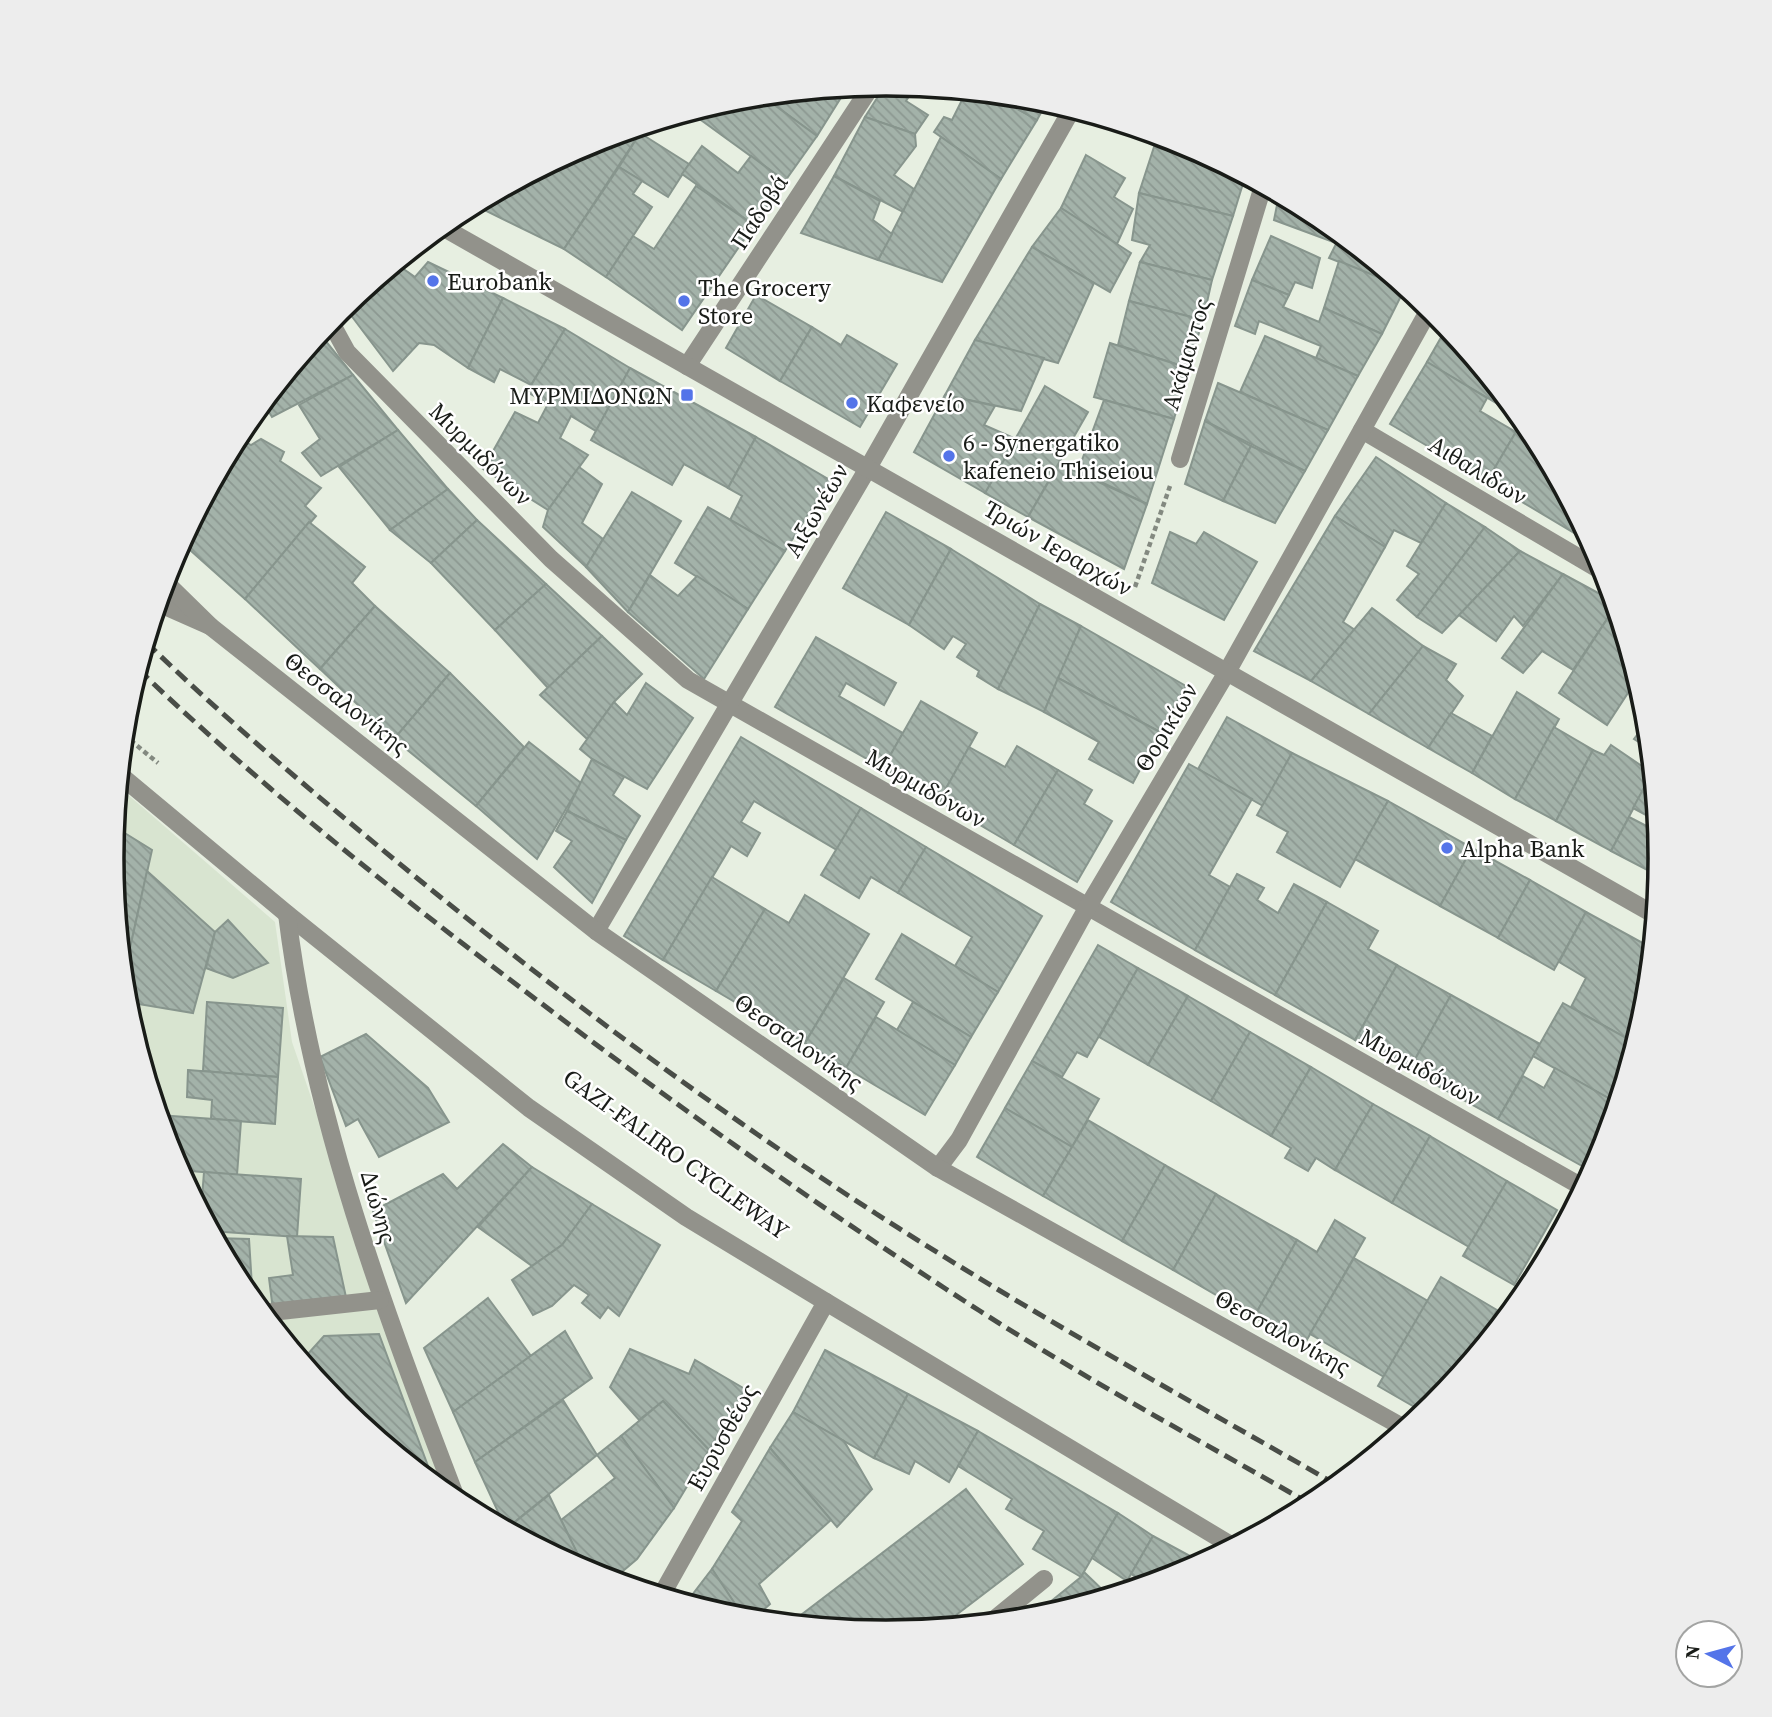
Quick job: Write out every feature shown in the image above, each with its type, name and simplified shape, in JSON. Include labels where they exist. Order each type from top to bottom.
[{"type":"street","name":"Παδοβά","points":[[687,366],[864,97]]},
{"type":"street","name":"Αιξωνέων","points":[[596,931],[731,705],[1067,118]]},
{"type":"street","name":"Ακάμαντος","points":[[1180,459],[1260,195]]},
{"type":"street","name":"Τριών Ιεραρχών","points":[[451,233],[1647,910]]},
{"type":"street","name":"Θορικίων","points":[[938,1168],[958,1140],[1087,908],[1227,672],[1424,319]]},
{"type":"street","name":"Μυρμιδόνων","points":[[336,332],[347,352],[551,559],[688,680],[1576,1183]]},
{"type":"street","name":"Αιθαλιδων","points":[[1362,430],[1588,563]]},
{"type":"street","name":"Θεσσαλονίκης","points":[[173,590],[210,626],[596,931],[938,1168],[1397,1424]]},
{"type":"street","name":"Θεσσαλονίκης","points":[[166,607],[210,626]]},
{"type":"street","points":[[128,781],[287,914],[529,1108],[686,1217],[1224,1541]]},
{"type":"street","name":"Διώνης","points":[[287,914],[313,1067],[380,1300],[450,1483]]},
{"type":"street","points":[[273,1312],[380,1300]]},
{"type":"street","name":"Ευρυσθέως","points":[[666,1588],[826,1302]]},
{"type":"street","points":[[1005,1611],[1044,1579]]},
{"type":"path","points":[[1125,614],[1180,459]]},
{"type":"path","points":[[133,742],[159,764]]},
{"type":"shaded area","points":[[127,794],[275,922],[292,1042],[442,1477],[383,1432],[313,1361],[281,1323],[252,1282],[202,1196],[164,1104],[138,1007],[125,908]]},
{"type":"building","points":[[878,96],[886,96],[909,97],[906,101],[928,115],[915,134],[865,117]]},
{"type":"building","points":[[841,98],[817,136],[774,105]]},
{"type":"building","points":[[962,101],[1016,108],[1037,120],[1001,179],[934,132],[944,117],[952,120]]},
{"type":"building","points":[[774,105],[817,136],[785,181],[700,119]]},
{"type":"building","points":[[1016,108],[1041,112],[1037,120]]},
{"type":"building","points":[[865,117],[915,134],[916,146],[894,175],[914,189],[903,212],[834,176]]},
{"type":"building","points":[[645,136],[689,164],[668,197],[619,167],[637,139]]},
{"type":"building","points":[[941,137],[1001,179],[942,282],[878,260]]},
{"type":"building","points":[[636,139],[564,249],[485,211],[549,175],[594,154]]},
{"type":"building","points":[[702,146],[738,173],[751,156],[785,181],[754,225],[682,174]]},
{"type":"building","points":[[1154,147],[1178,154],[1242,185],[1233,216],[1139,193]]},
{"type":"building","points":[[1086,155],[1125,178],[1114,197],[1133,209],[1117,244],[1061,208]]},
{"type":"building","points":[[619,167],[642,181],[633,194],[652,207],[606,277],[564,249]]},
{"type":"building","points":[[834,176],[880,201],[873,220],[892,234],[878,260],[801,233]]},
{"type":"building","points":[[696,186],[754,225],[682,330],[606,277],[633,236],[654,249]]},
{"type":"building","points":[[1139,193],[1233,216],[1212,280],[1140,262],[1150,245],[1132,240]]},
{"type":"building","points":[[1277,204],[1333,242],[1274,220]]},
{"type":"building","points":[[1061,208],[1131,253],[1110,292],[1032,247]]},
{"type":"building","points":[[1271,236],[1320,258],[1312,288],[1295,282],[1289,295],[1252,280]]},
{"type":"building","points":[[1336,244],[1381,278],[1329,258]]},
{"type":"building","points":[[1032,247],[1094,283],[1058,363],[975,340]]},
{"type":"building","points":[[1339,261],[1380,278],[1401,296],[1382,334],[1324,308]]},
{"type":"building","points":[[428,262],[503,298],[468,368],[434,345],[419,343],[393,371],[351,316],[403,269],[415,277]]},
{"type":"building","points":[[1140,262],[1212,280],[1203,320],[1129,301]]},
{"type":"building","points":[[1252,280],[1289,295],[1283,307],[1319,322],[1324,308],[1382,334],[1358,376],[1316,358],[1321,346],[1259,321],[1255,334],[1235,326]]},
{"type":"building","points":[[756,295],[812,327],[780,381],[726,348]]},
{"type":"building","points":[[503,298],[565,329],[531,385],[500,369],[494,382],[468,368]]},
{"type":"building","points":[[1129,301],[1203,320],[1188,368],[1118,345]]},
{"type":"building","points":[[812,327],[841,345],[847,335],[897,364],[860,427],[780,381]]},
{"type":"building","points":[[565,329],[630,368],[596,431],[571,416],[560,438],[588,455],[548,510],[483,469],[515,412],[538,423],[548,404],[527,392]]},
{"type":"building","points":[[1265,336],[1358,376],[1328,430],[1240,392]]},
{"type":"building","points":[[1441,337],[1498,404],[1427,362]]},
{"type":"building","points":[[975,340],[1044,358],[1021,411],[945,395]]},
{"type":"building","points":[[326,342],[353,375],[272,417],[269,411],[281,394]]},
{"type":"building","points":[[1110,343],[1188,368],[1174,419],[1094,397]]},
{"type":"building","points":[[1427,362],[1487,398],[1480,411],[1516,432],[1487,481],[1390,424]]},
{"type":"building","points":[[630,368],[756,437],[728,488],[684,464],[672,485],[591,440]]},
{"type":"building","points":[[353,375],[398,430],[321,476],[302,453],[320,439],[299,405]]},
{"type":"building","points":[[1218,383],[1328,430],[1305,471],[1205,421]]},
{"type":"building","points":[[1045,386],[1088,412],[1028,517],[985,493]]},
{"type":"building","points":[[945,395],[995,406],[984,425],[1016,439],[985,493],[914,452]]},
{"type":"building","points":[[1104,400],[1174,419],[1147,504],[1078,471]]},
{"type":"building","points":[[1205,421],[1251,446],[1223,501],[1185,484]]},
{"type":"building","points":[[398,430],[448,489],[390,530],[339,467]]},
{"type":"building","points":[[1517,430],[1546,477],[1576,534],[1487,481]]},
{"type":"building","points":[[756,437],[830,480],[785,551],[730,520],[742,496],[728,488]]},
{"type":"building","points":[[261,439],[284,452],[280,461],[321,488],[305,506],[316,516],[245,599],[190,550],[202,521],[247,443],[251,445]]},
{"type":"building","points":[[1251,446],[1305,471],[1275,523],[1223,501]]},
{"type":"building","points":[[1376,457],[1446,503],[1421,543],[1394,530],[1385,547],[1335,516]]},
{"type":"building","points":[[1059,464],[1147,504],[1124,569],[1028,517]]},
{"type":"building","points":[[579,467],[602,484],[582,523],[603,539],[586,567],[543,527],[548,510]]},
{"type":"building","points":[[448,489],[477,520],[431,563],[390,530]]},
{"type":"building","points":[[632,492],[681,521],[628,612],[586,567]]},
{"type":"building","points":[[1446,503],[1485,527],[1417,617],[1397,600],[1419,574],[1407,566]]},
{"type":"building","points":[[708,507],[785,551],[748,609],[675,563]]},
{"type":"building","points":[[886,512],[951,549],[909,625],[843,588]]},
{"type":"building","points":[[1335,516],[1385,547],[1343,622],[1355,630],[1311,681],[1254,651]]},
{"type":"building","points":[[477,520],[546,584],[495,630],[431,563]]},
{"type":"building","points":[[309,522],[365,567],[352,583],[375,606],[320,669],[245,599]]},
{"type":"building","points":[[1485,527],[1520,551],[1442,633],[1417,617]]},
{"type":"building","points":[[1170,532],[1196,544],[1204,532],[1257,562],[1224,620],[1152,583]]},
{"type":"building","points":[[951,549],[1040,604],[998,689],[977,676],[979,671],[957,657],[966,644],[953,636],[944,649],[909,625]]},
{"type":"building","points":[[1520,551],[1563,574],[1523,626],[1514,616],[1496,641],[1459,615]]},
{"type":"building","points":[[1563,574],[1601,594],[1609,616],[1573,670],[1542,651],[1523,673],[1502,658]]},
{"type":"building","points":[[650,575],[678,596],[697,576],[748,609],[704,679],[628,612]]},
{"type":"building","points":[[546,584],[602,636],[548,688],[495,630]]},
{"type":"building","points":[[1040,604],[1081,626],[1044,712],[998,689]]},
{"type":"building","points":[[375,606],[450,673],[394,739],[320,669]]},
{"type":"building","points":[[1372,608],[1423,646],[1369,714],[1311,681]]},
{"type":"building","points":[[1609,616],[1629,691],[1607,725],[1559,693]]},
{"type":"building","points":[[1081,626],[1186,686],[1160,732],[1058,678]]},
{"type":"building","points":[[602,636],[642,674],[614,702],[587,739],[540,695]]},
{"type":"building","points":[[816,637],[896,683],[884,705],[846,683],[839,696],[903,733],[883,768],[775,707]]},
{"type":"building","points":[[1423,646],[1456,664],[1446,680],[1463,696],[1428,748],[1369,714]]},
{"type":"building","points":[[450,673],[524,747],[476,806],[394,739]]},
{"type":"building","points":[[1058,678],[1160,732],[1133,783],[1089,759],[1099,742],[1044,712]]},
{"type":"building","points":[[646,683],[693,718],[647,789],[592,759],[580,749],[614,702],[627,715]]},
{"type":"building","points":[[1517,692],[1559,719],[1515,799],[1472,773]]},
{"type":"building","points":[[921,701],[977,733],[939,801],[883,768]]},
{"type":"building","points":[[1451,713],[1492,736],[1472,773],[1428,748]]},
{"type":"building","points":[[1227,717],[1292,753],[1263,806],[1198,769]]},
{"type":"building","points":[[1554,727],[1593,750],[1556,821],[1515,799]]},
{"type":"building","points":[[741,737],[861,808],[837,850],[754,801],[741,822],[760,833],[747,856],[731,846],[663,960],[624,936]]},
{"type":"building","points":[[529,742],[581,783],[537,859],[476,806]]},
{"type":"building","points":[[1611,745],[1643,767],[1645,787],[1611,851],[1556,821],[1593,750],[1604,755]]},
{"type":"building","points":[[1017,746],[1058,770],[1014,845],[939,801],[969,747],[1005,767]]},
{"type":"building","points":[[1292,753],[1388,801],[1340,887],[1277,852],[1288,832],[1257,815]]},
{"type":"building","points":[[592,759],[624,777],[613,795],[640,816],[626,840],[567,811]]},
{"type":"building","points":[[1189,764],[1252,799],[1209,875],[1230,887],[1195,950],[1111,902]]},
{"type":"building","points":[[1058,770],[1092,790],[1084,804],[1112,821],[1077,882],[1014,845]]},
{"type":"building","points":[[1645,786],[1647,816],[1633,808]]},
{"type":"building","points":[[1388,801],[1472,848],[1440,906],[1355,859]]},
{"type":"building","points":[[861,808],[926,847],[898,893],[871,877],[859,898],[821,875]]},
{"type":"building","points":[[567,811],[626,840],[592,903],[554,867],[572,841],[556,831]]},
{"type":"building","points":[[1629,817],[1647,826],[1648,870],[1611,851]]},
{"type":"building","points":[[125,833],[152,850],[129,952],[125,908]]},
{"type":"building","points":[[926,847],[1042,916],[998,992],[955,966],[972,937],[898,893]]},
{"type":"building","points":[[1472,848],[1530,880],[1498,938],[1440,906]]},
{"type":"building","points":[[147,871],[215,932],[193,1013],[137,1004],[129,951]]},
{"type":"building","points":[[1237,874],[1264,888],[1257,900],[1278,913],[1294,884],[1327,902],[1275,995],[1195,950]]},
{"type":"building","points":[[712,877],[765,909],[716,991],[663,960]]},
{"type":"building","points":[[1530,880],[1586,912],[1554,970],[1498,938]]},
{"type":"building","points":[[805,895],[869,934],[805,1043],[716,991],[765,909],[789,923]]},
{"type":"building","points":[[1327,902],[1378,931],[1368,949],[1397,965],[1355,1040],[1275,995]]},
{"type":"building","points":[[1586,912],[1643,943],[1626,1038],[1571,1007],[1586,978],[1559,962]]},
{"type":"building","points":[[228,920],[268,963],[233,978],[206,968],[215,932]]},
{"type":"building","points":[[902,934],[998,992],[971,1037],[876,979]]},
{"type":"building","points":[[1098,945],[1138,968],[1087,1057],[1077,1052],[1062,1077],[1032,1061]]},
{"type":"building","points":[[1397,965],[1451,995],[1409,1070],[1355,1040]]},
{"type":"building","points":[[1138,968],[1188,996],[1148,1065],[1099,1037]]},
{"type":"building","points":[[844,978],[884,1002],[846,1068],[805,1043]]},
{"type":"building","points":[[1451,995],[1540,1044],[1498,1119],[1409,1070]]},
{"type":"building","points":[[1188,996],[1250,1032],[1211,1101],[1148,1065]]},
{"type":"building","points":[[207,1002],[283,1008],[278,1077],[203,1071]]},
{"type":"building","points":[[913,1002],[971,1037],[955,1065],[897,1030]]},
{"type":"building","points":[[1563,1003],[1626,1038],[1610,1099],[1533,1056]]},
{"type":"building","points":[[876,1017],[955,1065],[925,1115],[846,1068]]},
{"type":"building","points":[[1250,1032],[1311,1067],[1271,1136],[1211,1101]]},
{"type":"building","points":[[366,1034],[428,1088],[449,1122],[379,1157],[358,1119],[346,1126],[320,1057]]},
{"type":"building","points":[[1032,1061],[1099,1099],[1072,1147],[1005,1108]]},
{"type":"building","points":[[1311,1067],[1373,1104],[1335,1170],[1316,1158],[1308,1171],[1285,1158],[1291,1148],[1271,1136]]},
{"type":"building","points":[[1555,1068],[1610,1099],[1582,1166],[1498,1119],[1523,1076],[1544,1088]]},
{"type":"building","points":[[188,1070],[278,1077],[275,1124],[211,1119],[212,1100],[187,1097]]},
{"type":"building","points":[[1373,1104],[1430,1136],[1392,1203],[1335,1170]]},
{"type":"building","points":[[1005,1108],[1072,1147],[1043,1196],[977,1157]]},
{"type":"building","points":[[169,1116],[241,1121],[237,1175],[191,1171]]},
{"type":"building","points":[[1088,1120],[1165,1165],[1122,1241],[1043,1196]]},
{"type":"building","points":[[1430,1136],[1507,1181],[1469,1247],[1392,1203]]},
{"type":"building","points":[[503,1144],[532,1167],[406,1303],[373,1211],[443,1174],[457,1189]]},
{"type":"building","points":[[1165,1165],[1216,1194],[1173,1270],[1122,1241]]},
{"type":"building","points":[[532,1167],[592,1204],[562,1245],[532,1266],[478,1227]]},
{"type":"building","points":[[204,1172],[301,1179],[297,1237],[221,1232],[202,1196]]},
{"type":"building","points":[[1507,1181],[1557,1210],[1514,1285],[1463,1256]]},
{"type":"building","points":[[1216,1194],[1297,1240],[1254,1317],[1173,1270]]},
{"type":"building","points":[[592,1204],[660,1245],[619,1316],[608,1307],[600,1318],[582,1303],[589,1295],[574,1285],[552,1306],[533,1315],[512,1280],[562,1245]]},
{"type":"building","points":[[1335,1220],[1365,1238],[1304,1345],[1254,1317],[1297,1240],[1317,1252]]},
{"type":"building","points":[[287,1236],[333,1237],[347,1302],[273,1310],[269,1278],[293,1275]]},
{"type":"building","points":[[225,1238],[249,1239],[252,1282]]},
{"type":"building","points":[[1354,1258],[1428,1301],[1384,1377],[1310,1334]]},
{"type":"building","points":[[1441,1277],[1497,1310],[1487,1327],[1459,1361],[1415,1407],[1378,1386]]},
{"type":"building","points":[[488,1298],[531,1356],[453,1412],[424,1348]]},
{"type":"building","points":[[565,1331],[592,1378],[475,1462],[453,1412]]},
{"type":"building","points":[[379,1334],[429,1468],[383,1432],[307,1354],[324,1336]]},
{"type":"building","points":[[630,1349],[689,1374],[695,1360],[745,1389],[709,1450],[663,1401],[639,1420],[610,1387]]},
{"type":"building","points":[[825,1350],[908,1394],[874,1458],[793,1412]]},
{"type":"building","points":[[908,1394],[978,1431],[949,1482],[915,1461],[909,1474],[874,1458]]},
{"type":"building","points":[[563,1400],[597,1455],[513,1523],[500,1516],[475,1462]]},
{"type":"building","points":[[663,1401],[709,1450],[674,1508],[621,1436]]},
{"type":"building","points":[[793,1412],[844,1441],[872,1489],[837,1527],[770,1448]]},
{"type":"building","points":[[978,1431],[1118,1513],[1081,1577],[1033,1549],[1044,1531],[1006,1509],[1012,1499],[958,1466]]},
{"type":"building","points":[[621,1436],[674,1508],[637,1559],[621,1573],[579,1556],[561,1520],[615,1478],[597,1455]]},
{"type":"building","points":[[770,1448],[831,1520],[759,1584],[770,1604],[763,1610],[736,1606],[712,1569],[742,1521],[732,1512]]},
{"type":"building","points":[[966,1489],[1023,1564],[953,1617],[886,1621],[801,1615]]},
{"type":"building","points":[[549,1495],[579,1556],[549,1542],[513,1523]]},
{"type":"building","points":[[1118,1513],[1153,1536],[1127,1581],[1092,1558]]},
{"type":"building","points":[[1153,1536],[1191,1557],[1137,1578],[1131,1574]]},
{"type":"building","points":[[712,1569],[736,1606],[692,1596]]},
{"type":"building","points":[[1084,1572],[1102,1589],[1049,1603]]},
{"type":"railway","points":[[153,649],[300,781],[395,860],[570,999],[690,1087],[813,1172],[932,1249],[1104,1352],[1327,1479]]},
{"type":"railway","points":[[146,677],[275,793],[370,871],[573,1028],[687,1111],[862,1233],[1020,1337],[1300,1498]]},
{"type":"place","name":"Eurobank","points":[[433,281]]},
{"type":"place","name":"The Grocery Store","points":[[684,301]]},
{"type":"place","name":"ΜΥΡΜΙΔΟΝΩΝ","points":[[687,395]]},
{"type":"place","name":"Καφενείο","points":[[852,403]]},
{"type":"place","name":"6 - Synergatiko kafeneio Thiseiou","points":[[949,456]]},
{"type":"place","name":"Alpha Bank","points":[[1447,848]]}]
